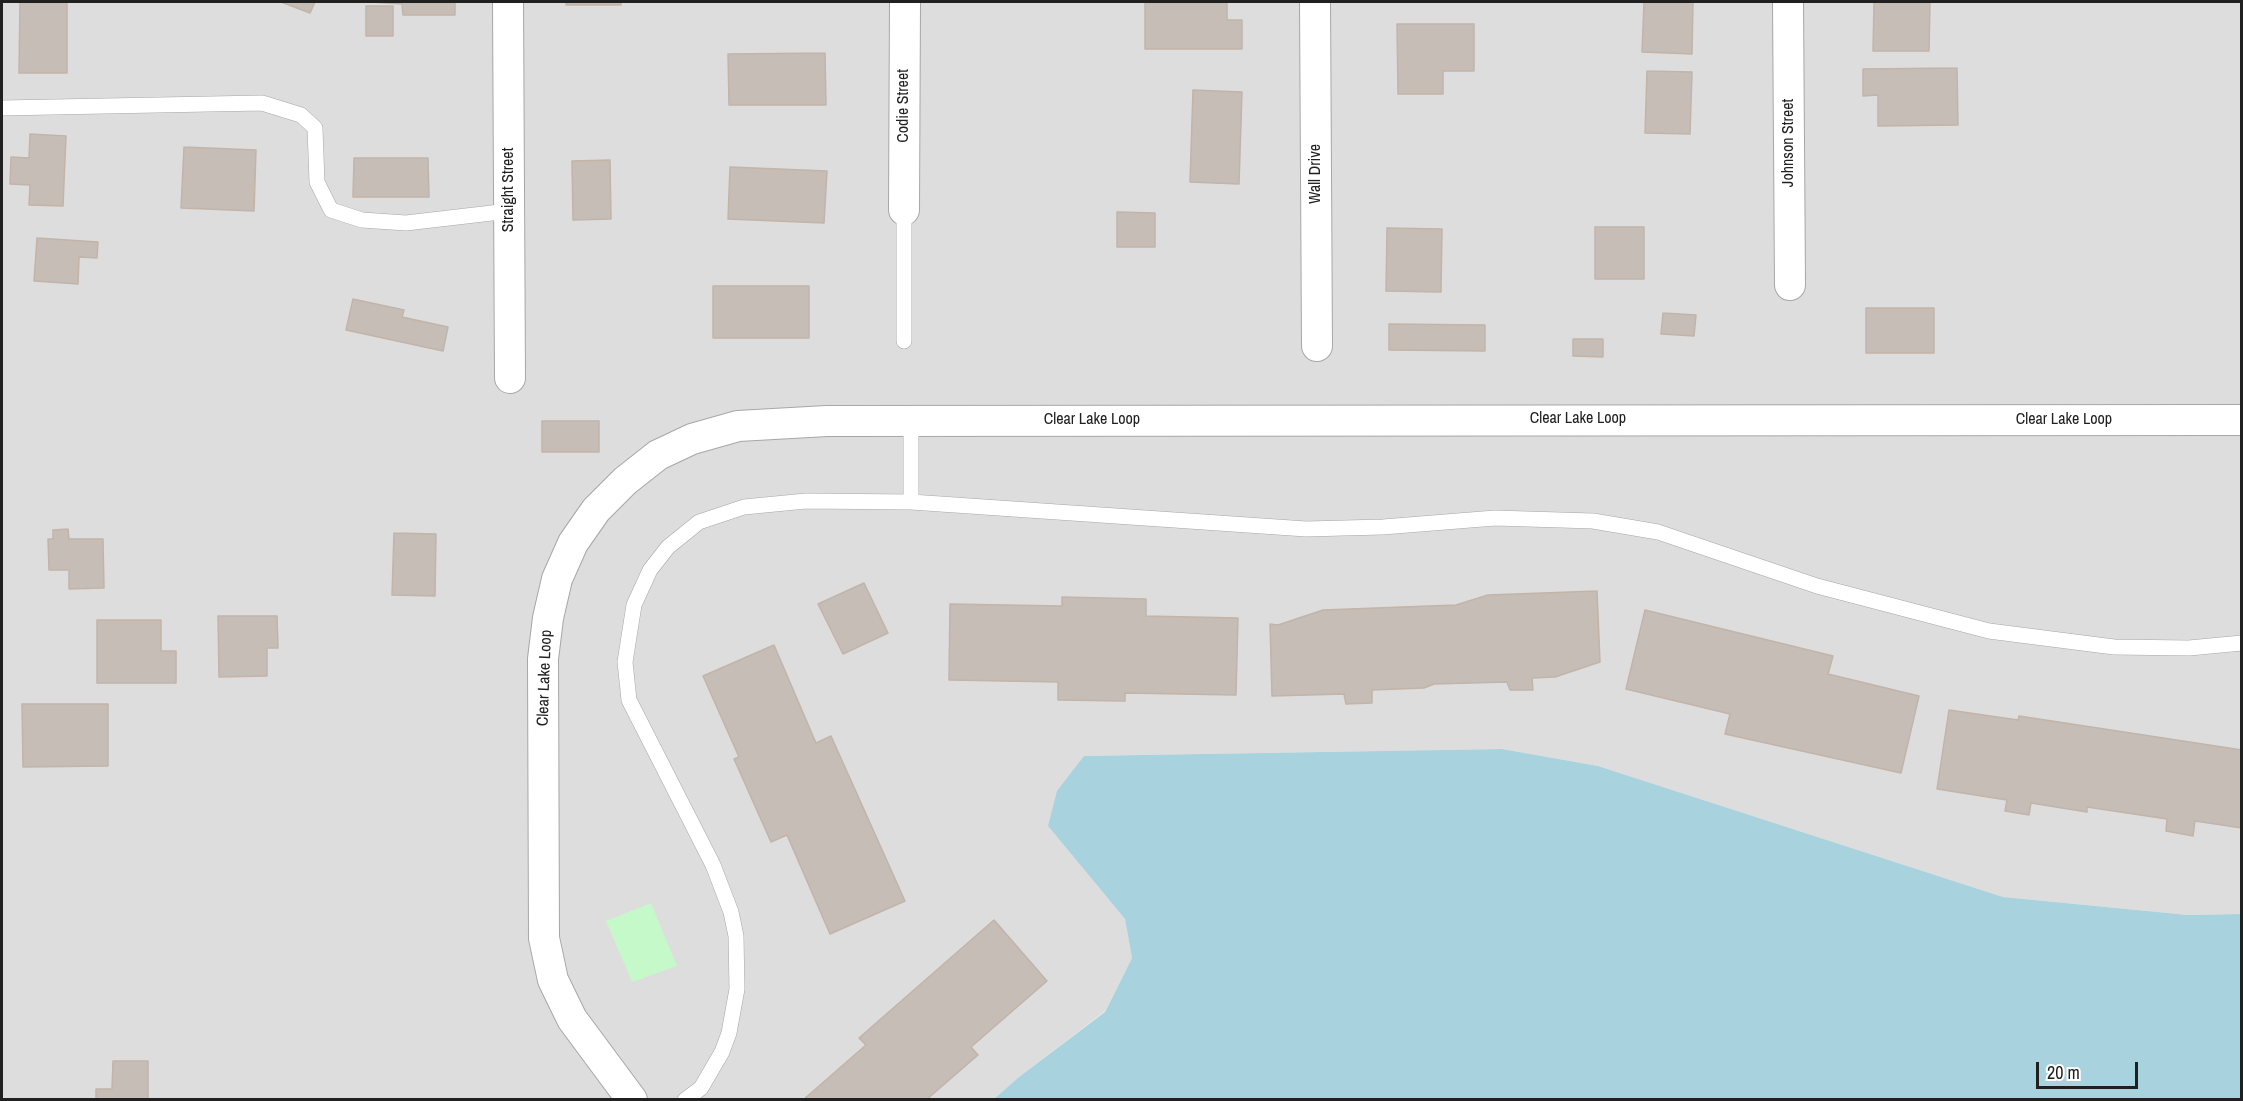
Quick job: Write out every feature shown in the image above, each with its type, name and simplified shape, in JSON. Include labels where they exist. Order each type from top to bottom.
[{"type":"street","name":"Straight Street","points":[[508,2],[510,378]]},
{"type":"street","name":"Codie Street","points":[[904,2],[904,210]]},
{"type":"street","name":"Wall Drive","points":[[1315,2],[1317,346]]},
{"type":"street","name":"Johnson Street","points":[[1788,2],[1790,285]]},
{"type":"street","name":"Clear Lake Loop","points":[[632,1100],[572,1019],[553,980],[544,938],[543,659],[548,618],[557,579],[573,543],[596,510],[625,481],[658,455],[692,439],[738,426],[827,421],[2241,420]]},
{"type":"lane","points":[[2,108],[262,103],[301,115],[315,128],[318,182],[331,210],[362,220],[406,223],[509,211]]},
{"type":"lane","points":[[904,210],[904,341]]},
{"type":"lane","points":[[911,420],[911,502]]},
{"type":"lane","points":[[685,1100],[701,1088],[722,1052],[729,1033],[736,989],[736,936],[724,890],[713,864],[629,700],[625,662],[634,605],[650,570],[668,547],[699,522],[744,507],[806,501],[911,502],[1306,529],[1383,527],[1495,518],[1593,521],[1659,532],[1817,586],[1989,631],[2114,647],[2189,648],[2241,643]]},
{"type":"shaded area","points":[[2,2],[2241,2],[2241,914],[2188,915],[2003,897],[1598,766],[1502,749],[1084,756],[1048,826],[1125,919],[1132,958],[1105,1011],[994,1099],[2,1100]]},
{"type":"green space","points":[[651,903],[677,966],[632,982],[606,921]]},
{"type":"water","points":[[1502,749],[1598,766],[2003,897],[2188,915],[2241,914],[2241,1099],[994,1099],[1019,1077],[1105,1012],[1132,958],[1125,919],[1048,826],[1057,791],[1084,756]]},
{"type":"building","points":[[20,2],[67,2],[67,73],[19,73]]},
{"type":"building","points":[[281,2],[315,2],[310,13]]},
{"type":"building","points":[[371,2],[455,2],[455,15],[403,15],[402,4]]},
{"type":"building","points":[[566,2],[621,2],[621,5],[566,5]]},
{"type":"building","points":[[1145,2],[1227,2],[1227,20],[1242,20],[1242,49],[1145,49]]},
{"type":"building","points":[[1644,2],[1693,2],[1692,54],[1642,52]]},
{"type":"building","points":[[1874,2],[1930,2],[1929,51],[1873,51]]},
{"type":"building","points":[[366,6],[393,6],[393,36],[366,36]]},
{"type":"building","points":[[1397,24],[1474,24],[1474,71],[1443,71],[1443,94],[1398,94]]},
{"type":"building","points":[[825,53],[826,105],[729,105],[728,54]]},
{"type":"building","points":[[1957,68],[1958,125],[1878,126],[1878,95],[1863,96],[1863,69]]},
{"type":"building","points":[[1647,71],[1692,72],[1690,134],[1645,133]]},
{"type":"building","points":[[1193,90],[1242,92],[1239,184],[1190,182]]},
{"type":"building","points":[[30,134],[66,136],[63,206],[29,205],[30,185],[10,184],[11,157],[29,158]]},
{"type":"building","points":[[184,147],[256,150],[254,211],[181,208]]},
{"type":"building","points":[[354,158],[428,158],[429,197],[353,197]]},
{"type":"building","points":[[610,160],[611,219],[573,220],[572,161]]},
{"type":"building","points":[[730,167],[827,171],[824,223],[728,219]]},
{"type":"building","points":[[1117,212],[1155,213],[1155,247],[1117,247]]},
{"type":"building","points":[[1595,227],[1644,227],[1644,279],[1595,279]]},
{"type":"building","points":[[1387,228],[1442,229],[1441,292],[1386,291]]},
{"type":"building","points":[[37,238],[98,242],[97,258],[79,257],[78,284],[34,281]]},
{"type":"building","points":[[713,286],[809,286],[809,338],[713,338]]},
{"type":"building","points":[[353,299],[404,310],[402,317],[448,327],[443,351],[346,330]]},
{"type":"building","points":[[1866,308],[1934,308],[1934,353],[1866,353]]},
{"type":"building","points":[[1663,313],[1696,315],[1694,336],[1661,334]]},
{"type":"building","points":[[1389,324],[1485,325],[1485,351],[1389,350]]},
{"type":"building","points":[[1573,339],[1603,339],[1603,357],[1573,356]]},
{"type":"building","points":[[542,421],[599,421],[599,452],[542,452]]},
{"type":"building","points":[[68,529],[69,539],[103,539],[104,588],[69,589],[69,570],[49,570],[48,539],[53,539],[53,530]]},
{"type":"building","points":[[394,533],[436,534],[435,596],[392,595]]},
{"type":"building","points":[[864,583],[888,633],[843,654],[818,604]]},
{"type":"building","points":[[1597,591],[1600,662],[1555,677],[1532,678],[1533,690],[1510,690],[1507,682],[1434,684],[1424,688],[1372,690],[1372,703],[1346,704],[1344,694],[1272,696],[1270,624],[1278,625],[1323,610],[1456,605],[1488,595]]},
{"type":"building","points":[[1062,597],[1146,599],[1146,616],[1238,618],[1236,695],[1125,693],[1125,701],[1058,700],[1058,682],[949,680],[950,604],[1062,606]]},
{"type":"building","points":[[1645,610],[1833,656],[1828,674],[1919,696],[1901,773],[1725,734],[1730,714],[1626,689]]},
{"type":"building","points":[[218,616],[277,616],[278,648],[267,648],[267,676],[219,677]]},
{"type":"building","points":[[97,620],[161,620],[161,651],[176,651],[176,683],[97,683]]},
{"type":"building","points":[[774,645],[816,743],[831,736],[905,901],[830,934],[787,835],[771,842],[734,759],[739,757],[703,676]]},
{"type":"building","points":[[22,704],[108,704],[108,766],[23,767]]},
{"type":"building","points":[[1949,710],[2018,720],[2019,716],[2242,750],[2242,828],[2195,821],[2193,836],[2166,831],[2167,819],[2087,807],[2087,812],[2031,803],[2029,815],[2005,811],[2007,800],[1937,789]]},
{"type":"building","points":[[994,920],[1047,981],[971,1047],[978,1055],[926,1100],[803,1100],[866,1045],[859,1038]]},
{"type":"building","points":[[113,1061],[148,1061],[148,1100],[96,1100],[96,1089],[112,1089]]}]
